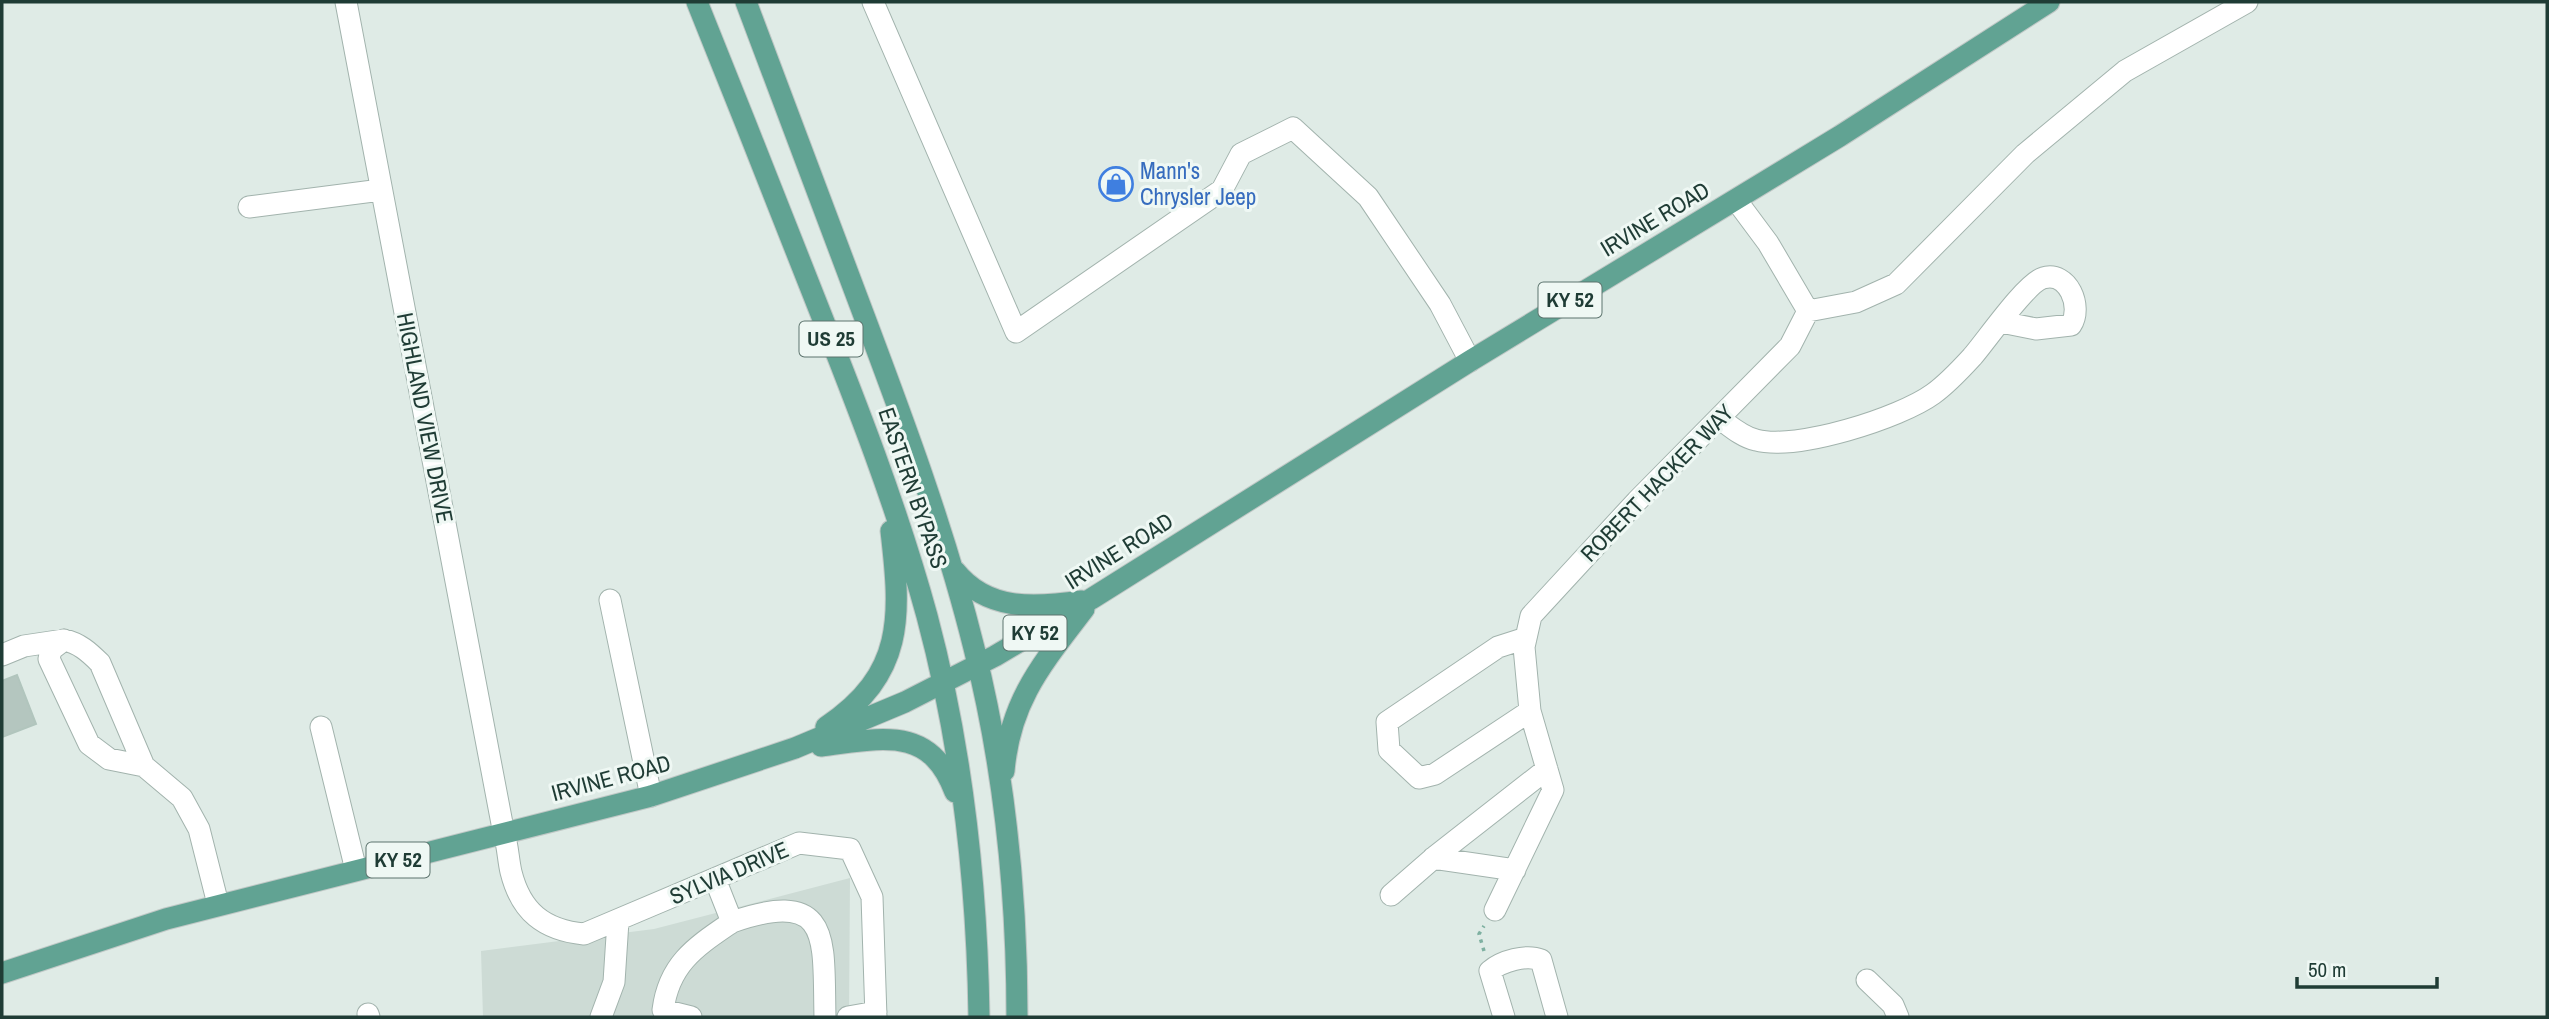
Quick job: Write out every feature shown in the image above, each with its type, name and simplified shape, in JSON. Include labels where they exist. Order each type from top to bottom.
[{"type":"main road","name":"EASTERN BYPASS","points":[[697,2],[885,480],[917,579],[943,684],[966,821],[976,935],[979,1017]]},
{"type":"main road","name":"EASTERN BYPASS","points":[[746,2],[911,442],[954,570],[978,665],[1002,801],[1012,896],[1017,1017]]},
{"type":"main road","name":"IRVINE ROAD","points":[[2,973],[122,931],[218,904],[651,796],[795,748],[943,684],[1091,599],[1470,361],[1736,200],[2049,2]]},
{"type":"main road","points":[[795,748],[859,703],[874,686],[893,646],[898,597],[885,480]]},
{"type":"main road","points":[[954,570],[965,584],[984,597],[1003,604],[1065,603],[1091,599]]},
{"type":"main road","points":[[1002,801],[1010,731],[1019,703],[1033,676],[1091,599]]},
{"type":"main road","points":[[795,748],[891,738],[925,748],[939,761],[950,779],[966,821]]},
{"type":"street","name":"HIGHLAND VIEW DRIVE","points":[[346,2],[504,834]]},
{"type":"street","points":[[873,2],[1016,332],[1222,190],[1241,154],[1293,128],[1368,197],[1440,304],[1470,361]]},
{"type":"street","points":[[1736,200],[1768,243],[1808,311],[1856,302],[1896,284],[2025,154],[2125,71],[2247,2]]},
{"type":"street","points":[[249,207],[381,190]]},
{"type":"street","name":"ROBERT HACKER WAY","points":[[1515,870],[1553,790],[1530,711],[1524,648],[1531,616],[1790,346],[1808,311]]},
{"type":"street","points":[[1719,418],[1756,440],[1790,442],[1886,419],[1933,394],[1970,359],[2001,322]]},
{"type":"street","points":[[610,600],[651,796]]},
{"type":"street","points":[[1526,638],[1499,647],[1387,722],[1389,750],[1419,778],[1435,774],[1530,711]]},
{"type":"street","points":[[64,640],[51,650],[50,659],[89,744],[109,759],[144,766]]},
{"type":"street","points":[[2,654],[24,646],[64,640],[87,650],[100,663],[144,766],[182,798],[199,829],[218,904]]},
{"type":"street","points":[[321,727],[356,870]]},
{"type":"street","points":[[1391,895],[1433,858],[1547,769]]},
{"type":"street","name":"SYLVIA DRIVE","points":[[504,834],[520,898],[535,917],[561,932],[584,934],[799,843],[850,849],[872,897],[876,1015]]},
{"type":"street","points":[[1433,858],[1515,870],[1495,910]]},
{"type":"street","points":[[715,879],[733,922]]},
{"type":"street","points":[[682,1015],[663,1010],[674,971],[697,946],[733,922],[777,908],[797,911],[813,923],[823,940],[825,1017]]},
{"type":"street","points":[[601,1017],[614,982],[618,921]]},
{"type":"street","points":[[1504,1017],[1490,971],[1497,966],[1532,956],[1541,960],[1557,1017]]},
{"type":"street","points":[[1867,980],[1893,1005],[1898,1017]]},
{"type":"street","points":[[848,1017],[876,1015]]},
{"type":"path","points":[[1490,971],[1479,934],[1495,910]]},
{"type":"shaded area","points":[[850,878],[849,1017],[483,1017],[481,951],[654,929]]},
{"type":"building","points":[[17,675],[36,724],[2,737],[2,681]]},
{"type":"place","name":"Mann's Chrysler Jeep","points":[[1116,184]]}]
